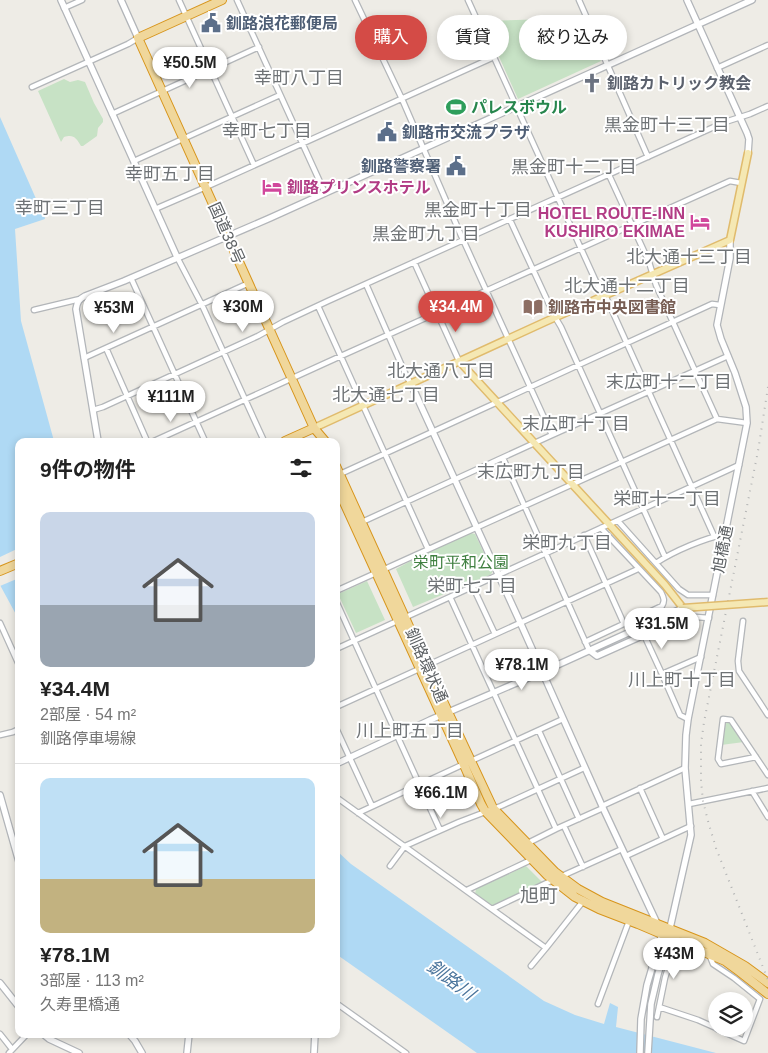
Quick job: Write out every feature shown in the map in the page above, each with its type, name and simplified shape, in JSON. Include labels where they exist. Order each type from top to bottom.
[{"type":"highway","points":[[138,38],[222,0]]},
{"type":"highway","name":"国道38号","points":[[138,38],[271,329],[314,428]]},
{"type":"highway","points":[[291,438],[314,428]]},
{"type":"highway","points":[[314,428],[316,438]]},
{"type":"highway","points":[[314,428],[322,438]]},
{"type":"highway","name":"釧路環状通","points":[[340,478],[362,522],[380,572]]},
{"type":"highway","name":"釧路環状通","points":[[340,493],[380,572],[489,810],[535,858],[552,880],[575,897],[602,902],[658,924],[667,933],[725,961],[768,994]]},
{"type":"highway","points":[[0,571],[15,564]]},
{"type":"highway","name":"釧路環状通","points":[[535,858],[599,909],[667,933],[705,943],[726,954],[768,983]]},
{"type":"main road","points":[[314,428],[555,317],[730,240],[748,154]]},
{"type":"main road","points":[[459,361],[665,585],[682,608],[768,602]]},
{"type":"street","points":[[61,0],[177,257],[202,305],[263,438]]},
{"type":"street","points":[[64,8],[82,0]]},
{"type":"street","points":[[32,87],[138,38],[121,0]]},
{"type":"street","points":[[179,0],[254,165]]},
{"type":"street","points":[[237,0],[325,193]]},
{"type":"street","points":[[355,0],[402,99],[552,435]]},
{"type":"street","points":[[468,0],[475,15]]},
{"type":"street","points":[[579,0],[648,157]]},
{"type":"street","points":[[687,0],[749,139],[748,154]]},
{"type":"street","points":[[34,310],[80,299],[131,278],[325,193],[752,0]]},
{"type":"street","points":[[717,68],[768,45]]},
{"type":"street","points":[[112,114],[259,47]]},
{"type":"street","points":[[155,209],[487,60]]},
{"type":"street","points":[[495,60],[714,536]]},
{"type":"street","points":[[134,161],[280,95]]},
{"type":"street","points":[[93,410],[175,375],[414,262],[725,122],[768,106]]},
{"type":"street","points":[[609,175],[633,226],[656,285],[717,418]]},
{"type":"street","points":[[161,438],[730,182],[741,183]]},
{"type":"street","points":[[510,220],[666,557]]},
{"type":"street","name":"旭橋通","points":[[667,933],[691,835],[685,768],[688,719],[748,423],[746,407],[717,325],[730,258],[730,240]]},
{"type":"street","points":[[414,262],[459,361]]},
{"type":"street","points":[[131,278],[204,438]]},
{"type":"street","points":[[84,358],[249,283]]},
{"type":"street","points":[[366,284],[404,373],[411,384],[499,575],[584,768],[658,924]]},
{"type":"street","points":[[80,299],[76,309],[98,438]]},
{"type":"street","points":[[340,471],[497,403],[712,304],[720,306]]},
{"type":"street","points":[[318,306],[428,549]]},
{"type":"street","points":[[106,348],[146,438]]},
{"type":"street","points":[[362,522],[728,356]]},
{"type":"street","points":[[340,589],[717,418],[748,423]]},
{"type":"street","points":[[503,458],[589,650],[597,656],[673,622],[696,617],[709,618]]},
{"type":"street","points":[[340,647],[739,464]]},
{"type":"street","points":[[618,521],[679,589],[688,595],[713,595]]},
{"type":"street","points":[[585,642],[662,606],[664,602],[661,592],[601,528]]},
{"type":"street","points":[[656,563],[714,536],[726,534]]},
{"type":"street","points":[[584,535],[624,624]]},
{"type":"street","points":[[340,705],[638,569]]},
{"type":"street","points":[[473,587],[495,634]]},
{"type":"street","points":[[450,597],[556,829]]},
{"type":"street","points":[[340,762],[682,608]]},
{"type":"street","points":[[340,610],[440,830]]},
{"type":"street","points":[[743,622],[738,661],[739,671],[768,715]]},
{"type":"street","points":[[0,623],[15,656]]},
{"type":"street","points":[[644,635],[680,715],[688,719]]},
{"type":"street","points":[[662,674],[701,656]]},
{"type":"street","points":[[358,813],[563,719]]},
{"type":"street","points":[[756,757],[721,764],[718,760],[723,719],[731,720],[756,757],[768,775]]},
{"type":"street","points":[[539,730],[580,819]]},
{"type":"street","points":[[0,735],[15,731]]},
{"type":"street","points":[[340,737],[372,806]]},
{"type":"street","points":[[390,866],[405,846],[584,768]]},
{"type":"street","points":[[523,845],[685,768]]},
{"type":"street","points":[[640,788],[663,839]]},
{"type":"street","points":[[689,804],[768,788]]},
{"type":"street","points":[[752,791],[768,817]]},
{"type":"street","points":[[0,795],[15,848]]},
{"type":"street","points":[[340,800],[546,948]]},
{"type":"street","points":[[564,826],[583,867]]},
{"type":"street","points":[[626,856],[691,826]]},
{"type":"street","points":[[492,909],[622,849]]},
{"type":"street","points":[[467,890],[535,858]]},
{"type":"street","points":[[531,966],[586,898]]},
{"type":"street","points":[[598,1004],[628,920]]},
{"type":"street","points":[[648,1053],[651,1004],[665,952],[667,933]]},
{"type":"street","points":[[640,1053],[641,1019],[647,985],[667,933]]},
{"type":"street","points":[[657,1017],[665,978],[672,958],[665,952]]},
{"type":"street","points":[[709,954],[713,964],[751,992]]},
{"type":"street","points":[[0,983],[15,1002]]},
{"type":"street","points":[[753,993],[760,999],[753,1017]]},
{"type":"street","points":[[659,1006],[708,1024]]},
{"type":"street","points":[[340,1007],[406,1053]]},
{"type":"street","points":[[0,1034],[11,1051],[23,1038]]},
{"type":"street","points":[[736,1037],[744,1041],[746,1037]]},
{"type":"street","points":[[48,1038],[79,1053]]},
{"type":"street","points":[[133,1038],[142,1053]]},
{"type":"street","points":[[188,1053],[189,1038]]},
{"type":"street","points":[[314,1053],[315,1038]]},
{"type":"green space","points":[[509,20],[519,20],[519,60],[601,61],[518,99],[500,60],[509,60]]},
{"type":"green space","points":[[64,79],[70,82],[78,80],[85,82],[103,119],[98,128],[97,136],[83,146],[72,136],[64,137],[61,142],[38,91]]},
{"type":"green space","name":"栄町平和公園","points":[[471,533],[475,534],[492,573],[413,607],[396,569],[427,552]]},
{"type":"green space","name":"栄町平和公園","points":[[367,581],[385,620],[356,633],[340,598],[340,593]]},
{"type":"green space","points":[[725,720],[731,722],[744,742],[721,745]]},
{"type":"green space","points":[[526,866],[542,882],[492,906],[475,894],[476,889]]},
{"type":"water","points":[[0,117],[37,201],[43,210],[45,219],[15,229],[21,321],[53,438],[15,438],[15,613],[0,585]]},
{"type":"water","name":"釧路川","points":[[340,854],[351,864],[544,1001],[575,1015],[604,1024],[610,1003],[618,1007],[616,1027],[716,1053],[477,1053],[340,957]]},
{"type":"pier","points":[[15,550],[15,580],[0,586],[0,557]]},
{"type":"railway","points":[[768,387],[758,451],[701,744],[701,781],[708,821],[716,848],[768,980]]},
{"type":"place","name":"釧路浪花郵便局","points":[[211,23]]},
{"type":"place","name":"釧路カトリック教会","points":[[592,83]]},
{"type":"place","name":"パレスボウル","points":[[456,107]]},
{"type":"place","name":"釧路市交流プラザ","points":[[387,132]]},
{"type":"place","name":"釧路警察署","points":[[456,166]]},
{"type":"place","name":"釧路プリンスホテル","points":[[272,187]]},
{"type":"place","name":"HOTEL ROUTE-INN KUSHIRO EKIMAE","points":[[700,222]]},
{"type":"place","name":"釧路市中央図書館","points":[[533,307]]},
{"type":"district","name":"幸町八丁目","points":[[299,78]]},
{"type":"district","name":"黒金町十三丁目","points":[[667,125]]},
{"type":"district","name":"幸町七丁目","points":[[267,131]]},
{"type":"district","name":"黒金町十二丁目","points":[[574,167]]},
{"type":"district","name":"幸町五丁目","points":[[170,174]]},
{"type":"district","name":"幸町三丁目","points":[[60,208]]},
{"type":"district","name":"黒金町十丁目","points":[[478,210]]},
{"type":"district","name":"黒金町九丁目","points":[[426,234]]},
{"type":"district","name":"北大通十三丁目","points":[[689,257]]},
{"type":"district","name":"北大通十二丁目","points":[[627,286]]},
{"type":"district","name":"北大通八丁目","points":[[441,371]]},
{"type":"district","name":"末広町十二丁目","points":[[669,382]]},
{"type":"district","name":"北大通七丁目","points":[[386,395]]},
{"type":"district","name":"末広町十丁目","points":[[576,424]]},
{"type":"district","name":"末広町九丁目","points":[[531,472]]},
{"type":"district","name":"栄町十一丁目","points":[[667,499]]},
{"type":"district","name":"栄町九丁目","points":[[567,543]]},
{"type":"district","name":"栄町七丁目","points":[[472,586]]},
{"type":"district","name":"川上町十丁目","points":[[682,680]]},
{"type":"district","name":"川上町五丁目","points":[[410,731]]},
{"type":"district","name":"旭町","points":[[539,895]]}]
